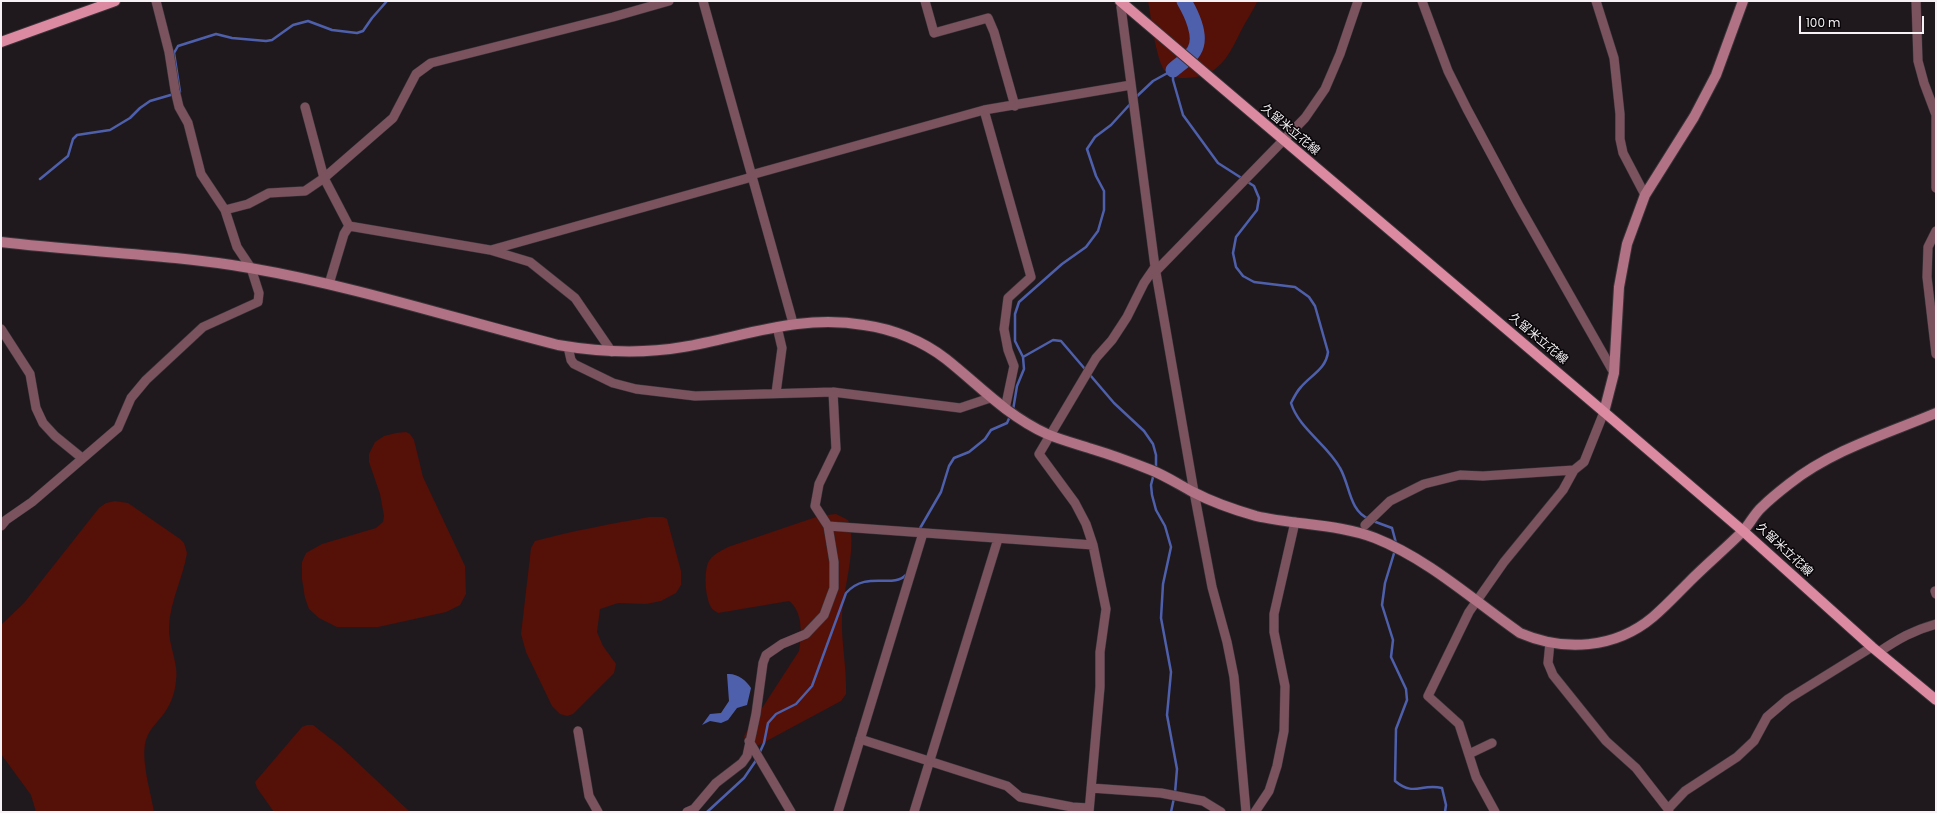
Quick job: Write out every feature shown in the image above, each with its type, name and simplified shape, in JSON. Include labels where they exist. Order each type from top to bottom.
[{"type":"main road","points":[[1,42],[114,1]]},
{"type":"main road","name":"久留米立花線","points":[[1122,2],[1282,140],[1743,531],[1875,649],[1936,700]]},
{"type":"street","points":[[1,526],[6,520],[32,502],[118,428],[130,398],[146,380],[203,327],[258,302],[259,293],[251,268],[237,247],[225,210],[201,174],[188,123],[179,107],[169,52],[156,1]]},
{"type":"street","points":[[225,210],[248,204],[269,194],[305,191],[324,178],[393,118],[416,74],[431,63],[613,17],[669,1]]},
{"type":"street","points":[[703,1],[793,323]]},
{"type":"street","points":[[925,1],[934,33],[988,18],[994,32],[1015,106]]},
{"type":"street","points":[[860,739],[930,760],[1007,786],[1020,797],[1089,810],[1100,686],[1100,652],[1106,609],[1093,545],[1086,524],[1075,503],[1039,454],[1096,358],[1112,340],[1127,317],[1144,283],[1155,269],[1305,118],[1325,90],[1340,54],[1358,1]]},
{"type":"street","points":[[1422,1],[1448,71],[1518,204],[1614,372]]},
{"type":"street","points":[[1596,1],[1614,58],[1620,114],[1620,139],[1623,153],[1646,195]]},
{"type":"street","points":[[1495,812],[1476,777],[1459,724],[1428,696],[1469,612],[1504,562],[1562,490],[1574,470],[1584,462],[1604,412],[1614,372],[1619,287],[1627,244],[1646,195],[1694,116],[1716,75],[1743,1]]},
{"type":"street","points":[[1916,1],[1918,61],[1924,83],[1936,115],[1936,188]]},
{"type":"street","points":[[1122,2],[1121,7],[1155,269],[1212,587],[1227,642],[1234,677],[1246,812]]},
{"type":"street","points":[[490,250],[984,110],[1015,106],[1131,85]]},
{"type":"street","points":[[305,107],[324,178],[349,226]]},
{"type":"street","points":[[984,110],[1031,277],[1008,298],[1004,330],[1008,350],[1014,366],[1006,410]]},
{"type":"street","points":[[349,226],[490,250],[530,262],[575,298],[612,352]]},
{"type":"street","points":[[329,284],[344,234],[349,226]]},
{"type":"street","points":[[1936,231],[1928,247],[1927,277],[1936,354]]},
{"type":"street","points":[[1,242],[171,257],[251,268],[329,284],[568,347],[612,352],[681,347],[793,323],[829,321],[865,325],[900,334],[944,358],[1006,410],[1050,435],[1119,458],[1167,477],[1194,492],[1226,506],[1257,516],[1374,537],[1420,560],[1520,633],[1535,639],[1568,646],[1599,643],[1622,636],[1639,628],[1654,617],[1720,551],[1743,531],[1761,508],[1789,483],[1816,465],[1850,448],[1936,413]]},
{"type":"street","points":[[776,393],[782,348],[777,327]]},
{"type":"street","points":[[1,329],[30,374],[36,408],[43,423],[55,436],[82,458]]},
{"type":"street","points":[[568,347],[571,360],[574,364],[613,383],[636,389],[695,396],[832,392],[960,408],[990,398]]},
{"type":"street","points":[[687,812],[694,809],[716,782],[742,763],[747,756],[756,714],[763,663],[766,655],[782,644],[806,634],[824,615],[834,588],[834,562],[828,526],[815,506],[819,484],[836,449],[832,392]]},
{"type":"street","points":[[1365,525],[1390,501],[1424,484],[1460,475],[1483,476],[1574,470]]},
{"type":"street","points":[[1255,812],[1268,791],[1277,766],[1284,731],[1285,686],[1274,632],[1274,614],[1294,522]]},
{"type":"street","points":[[828,526],[1093,545]]},
{"type":"street","points":[[838,812],[923,533]]},
{"type":"street","points":[[914,812],[998,539]]},
{"type":"street","points":[[1550,642],[1548,663],[1553,676],[1606,741],[1636,768],[1669,811],[1685,791],[1737,757],[1754,741],[1767,717],[1788,699],[1875,649],[1916,630],[1936,624]]},
{"type":"street","points":[[578,731],[589,796],[598,812]]},
{"type":"street","points":[[749,741],[792,812]]},
{"type":"street","points":[[1468,754],[1492,743]]},
{"type":"street","points":[[1092,788],[1161,793],[1203,801],[1221,812]]},
{"type":"shaded area","points":[[1148,1],[1257,2],[1228,56],[1222,63],[1207,74],[1198,77],[1184,78],[1170,75],[1162,67],[1152,28]]},
{"type":"shaded area","points":[[406,432],[410,434],[414,440],[423,477],[465,566],[466,594],[460,605],[446,612],[378,627],[337,627],[319,618],[309,609],[305,598],[302,579],[302,562],[306,553],[322,544],[376,528],[383,522],[384,516],[380,494],[369,462],[369,454],[375,442],[384,436]]},
{"type":"shaded area","points":[[115,501],[128,503],[180,539],[184,543],[187,553],[174,599],[169,627],[177,674],[175,689],[169,705],[151,730],[145,745],[144,754],[146,774],[154,812],[36,812],[31,795],[1,754],[1,625],[24,603],[99,508],[106,503]]},
{"type":"shaded area","points":[[836,514],[848,520],[851,530],[851,554],[842,617],[846,694],[841,701],[759,745],[747,747],[744,736],[799,651],[801,631],[799,617],[794,605],[789,601],[718,613],[713,610],[709,603],[706,591],[707,567],[709,560],[714,555],[728,547],[819,516]]},
{"type":"shaded area","points":[[649,517],[663,517],[667,519],[681,571],[681,585],[676,593],[661,601],[646,604],[618,603],[600,609],[597,632],[603,646],[616,664],[614,673],[573,714],[567,716],[560,714],[552,706],[526,652],[521,634],[531,548],[535,541]]},
{"type":"shaded area","points":[[313,725],[340,746],[410,812],[274,812],[257,788],[255,782],[302,727]]},
{"type":"water","points":[[727,674],[741,678],[747,682],[751,688],[747,705],[737,708],[728,720],[721,723],[710,721],[702,725],[710,714],[721,713],[729,701]]},
{"type":"waterway","points":[[180,92],[174,53],[178,46],[216,34],[232,38],[266,41],[272,40],[293,25],[308,21],[332,30],[357,33],[363,31],[387,1]]},
{"type":"waterway","points":[[1173,70],[1194,51],[1197,39],[1195,25],[1184,1]]},
{"type":"waterway","points":[[1173,70],[1173,80],[1183,115],[1218,163],[1254,186],[1259,198],[1257,210],[1236,237],[1233,253],[1236,267],[1243,276],[1254,282],[1295,287],[1309,297],[1315,306],[1328,352],[1327,358],[1318,371],[1300,389],[1291,403],[1300,421],[1328,451],[1340,468],[1357,510],[1369,519]]},
{"type":"waterway","points":[[1135,98],[1153,81],[1173,70]]},
{"type":"waterway","points":[[40,179],[68,156],[73,139],[77,135],[110,130],[130,118],[150,101],[174,94]]},
{"type":"waterway","points":[[1013,410],[1017,386],[1024,369],[1023,357],[1015,341],[1015,314],[1019,302],[1062,264],[1086,247],[1098,231],[1104,210],[1104,191],[1096,176],[1087,149],[1095,137],[1111,125],[1132,102]]},
{"type":"waterway","points":[[1023,357],[1053,340],[1061,341],[1114,403],[1144,431],[1153,444],[1156,455],[1156,468]]},
{"type":"waterway","points":[[919,530],[941,492],[949,466],[954,458],[969,452],[985,439],[991,430],[1007,423],[1011,414]]},
{"type":"waterway","points":[[1154,473],[1151,485],[1152,495],[1156,510],[1165,526],[1171,547],[1163,584],[1161,618],[1171,672],[1167,715],[1177,769],[1175,793]]},
{"type":"waterway","points":[[1373,521],[1392,528],[1396,543]]},
{"type":"waterway","points":[[1395,550],[1385,583],[1382,605],[1393,640],[1391,657],[1406,689],[1407,700],[1396,729],[1395,781],[1402,786],[1413,789],[1428,787],[1442,788],[1446,805],[1445,812]]},
{"type":"waterway","points":[[759,754],[764,743],[768,723],[776,714],[796,704],[812,686],[846,593],[854,586],[862,582],[894,580],[900,579],[906,575]]},
{"type":"waterway","points":[[707,812],[744,778],[757,759]]},
{"type":"waterway","points":[[1171,812],[1174,798]]}]
